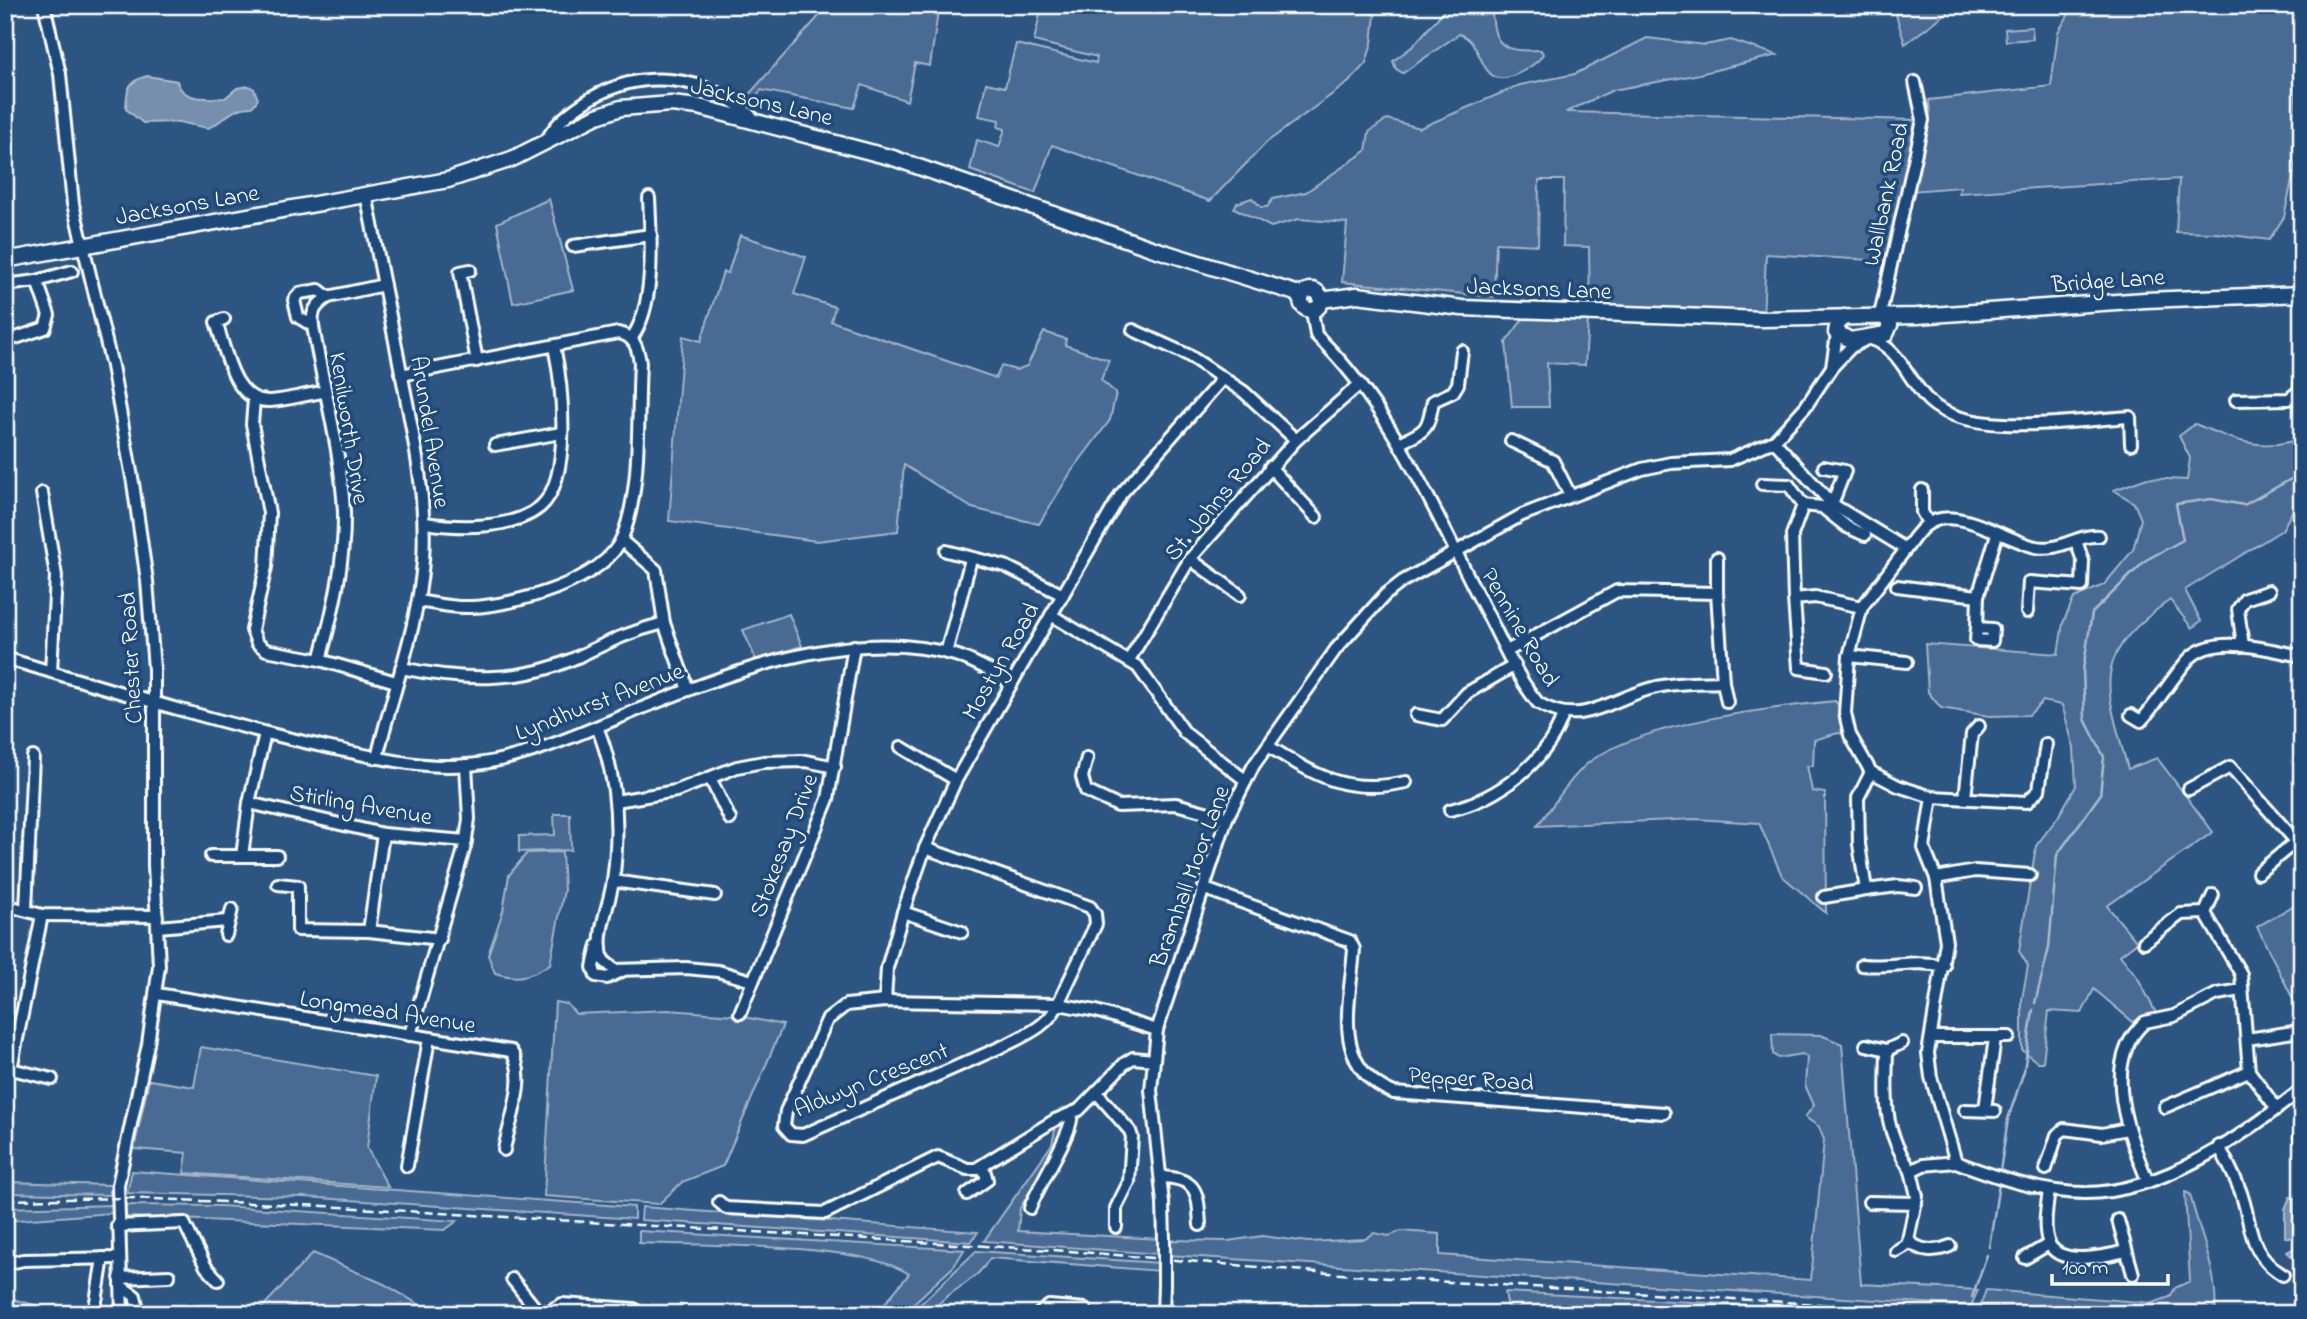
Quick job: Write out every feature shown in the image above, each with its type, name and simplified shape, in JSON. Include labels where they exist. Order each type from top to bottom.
[{"type":"main road","name":"Jacksons Lane","points":[[5,260],[483,171],[597,116],[644,105],[699,107],[893,158],[1151,248],[1302,295],[1313,290],[1317,305],[1357,295],[1464,309],[1755,319],[1844,317],[1887,322]]},
{"type":"main road","name":"Bridge Lane","points":[[1887,322],[1917,316],[2145,300],[2302,294]]},
{"type":"main road","points":[[1837,333],[1838,322],[1844,317]]},
{"type":"main road","name":"Jacksons Lane","points":[[1755,319],[1818,325],[1850,340],[1869,339]]},
{"type":"main road","points":[[1869,339],[1887,322]]},
{"type":"street","name":"Chester Road","points":[[44,5],[60,74],[73,204],[113,366],[133,483],[147,581],[155,703],[157,995],[121,1165],[117,1226],[122,1314]]},
{"type":"street","points":[[545,143],[553,128],[586,101],[602,92],[641,80],[672,80],[705,88],[740,105],[755,121]]},
{"type":"street","name":"Wallbank Road","points":[[1887,322],[1923,120],[1915,82]]},
{"type":"street","name":"Arundel Avenue","points":[[366,194],[420,472],[425,523],[419,601],[377,758]]},
{"type":"street","points":[[631,339],[642,325],[651,235],[649,198]]},
{"type":"street","points":[[573,246],[651,235]]},
{"type":"street","points":[[470,270],[460,272],[477,361]]},
{"type":"street","points":[[5,285],[37,281],[72,271]]},
{"type":"street","points":[[12,339],[45,328],[49,315],[37,281]]},
{"type":"street","name":"Kenilworth Drive","points":[[320,660],[338,592],[344,512],[337,454],[312,314],[317,304],[328,298],[384,285]]},
{"type":"street","name":"Kenilworth Drive","points":[[313,326],[298,317],[296,295],[319,290],[328,298]]},
{"type":"street","name":"Pennine Road","points":[[1317,305],[1316,335],[1329,345],[1360,384],[1401,442],[1454,551],[1538,703],[1563,715],[1583,714],[1653,688],[1677,683],[1723,682]]},
{"type":"street","points":[[216,322],[238,383],[254,399],[280,401],[324,392]]},
{"type":"street","points":[[1887,322],[1896,356]]},
{"type":"street","points":[[1133,330],[1188,355],[1244,392],[1296,440]]},
{"type":"street","points":[[401,375],[618,333],[631,339],[639,352],[631,503],[621,540],[613,552],[583,575],[520,600],[470,607],[419,601]]},
{"type":"street","name":"Bramhall Moor Lane","points":[[1832,368],[1837,333]]},
{"type":"street","points":[[1869,339],[1880,342],[1896,356],[1930,401],[1958,418],[1996,424],[2130,417],[2131,444]]},
{"type":"street","name":"Bramhall Moor Lane","points":[[1163,1314],[1161,1177],[1151,1090],[1157,1030],[1227,818],[1245,780],[1297,701],[1336,649],[1385,595],[1403,580],[1522,514],[1570,495],[1662,464],[1730,460],[1779,437],[1851,347],[1869,339]]},
{"type":"street","points":[[425,523],[446,526],[510,520],[540,507],[548,497],[556,476],[561,433],[562,388],[554,346]]},
{"type":"street","points":[[1401,442],[1423,433],[1428,427],[1433,401],[1453,392],[1458,384],[1462,351]]},
{"type":"street","points":[[2236,400],[2289,399],[2299,391],[2302,377]]},
{"type":"street","name":"Mostyn Road","points":[[885,1002],[887,968],[903,912],[925,848],[956,780],[1121,495],[1223,378]]},
{"type":"street","name":"St. Johns Road","points":[[1129,660],[1190,559],[1296,440],[1360,384]]},
{"type":"street","points":[[254,399],[252,424],[269,513],[266,567],[252,629],[257,643],[266,650],[320,660],[396,682]]},
{"type":"street","points":[[495,445],[561,433]]},
{"type":"street","points":[[1779,437],[1794,461],[1832,504],[1906,549]]},
{"type":"street","points":[[1511,441],[1553,461],[1570,495]]},
{"type":"street","points":[[1270,467],[1316,517]]},
{"type":"street","points":[[1824,467],[1845,471],[1832,504]]},
{"type":"street","points":[[1762,484],[1789,485],[1803,505],[1822,507],[1847,527],[1866,536]]},
{"type":"street","points":[[1923,490],[1922,512],[1928,523]]},
{"type":"street","points":[[42,493],[56,576],[51,672]]},
{"type":"street","points":[[1797,680],[1799,668],[1792,535],[1803,505]]},
{"type":"street","points":[[2046,744],[2039,790],[2027,802],[1932,797],[1871,772],[1850,736],[1845,713],[1849,656],[1862,607],[1928,523],[1969,520],[1997,534],[2036,547],[2055,549],[2085,535],[2099,536]]},
{"type":"street","points":[[1977,628],[1978,596],[1997,534]]},
{"type":"street","points":[[621,540],[656,570],[664,622],[688,690]]},
{"type":"street","points":[[2027,612],[2029,582],[2082,586],[2083,561],[2076,541]]},
{"type":"street","points":[[946,551],[1005,566],[1063,595]]},
{"type":"street","points":[[1717,558],[1723,682],[1727,702]]},
{"type":"street","points":[[946,653],[971,559]]},
{"type":"street","points":[[1190,559],[1240,595]]},
{"type":"street","points":[[1897,586],[1978,596]]},
{"type":"street","points":[[1507,651],[1617,591],[1717,593]]},
{"type":"street","points":[[2243,646],[2238,609],[2245,599],[2269,591]]},
{"type":"street","points":[[1794,599],[1832,599],[1862,607]]},
{"type":"street","points":[[1051,615],[1129,660],[1149,679],[1168,713],[1185,733],[1245,780]]},
{"type":"street","points":[[401,668],[467,678],[520,675],[574,658],[623,634],[664,622]]},
{"type":"street","name":"Lyndhurst Avenue","points":[[5,658],[265,733],[377,758],[466,765],[540,749],[688,690],[816,652],[855,646],[909,646],[946,653],[1012,683]]},
{"type":"street","name":"Stokesay Drive","points":[[740,1013],[824,810],[835,767],[855,646]]},
{"type":"street","points":[[2131,715],[2141,721],[2163,697],[2189,658],[2202,650],[2243,646],[2302,656]]},
{"type":"street","points":[[1849,656],[1907,662]]},
{"type":"street","points":[[1416,715],[1442,720],[1462,697],[1515,665]]},
{"type":"street","points":[[1799,668],[1826,672]]},
{"type":"street","points":[[1450,810],[1472,805],[1519,774],[1556,737],[1563,715]]},
{"type":"street","points":[[1965,798],[1972,734],[1979,726]]},
{"type":"street","points":[[597,727],[609,759],[616,801],[613,881],[593,967],[596,976],[607,978],[625,971],[686,968],[718,971],[752,981]]},
{"type":"street","points":[[242,856],[249,803],[265,733]]},
{"type":"street","points":[[1268,746],[1338,788],[1376,788],[1406,782]]},
{"type":"street","points":[[901,747],[956,780]]},
{"type":"street","points":[[26,909],[33,757]]},
{"type":"street","points":[[1087,758],[1082,777],[1086,792],[1102,800],[1118,806],[1176,804],[1227,818]]},
{"type":"street","points":[[616,801],[676,791],[737,766],[763,762],[806,761],[835,767]]},
{"type":"street","points":[[410,1035],[440,939],[466,841],[469,820],[466,765]]},
{"type":"street","points":[[2189,789],[2230,767],[2298,845],[2258,873]]},
{"type":"street","points":[[1866,890],[1858,844],[1858,798],[1871,772]]},
{"type":"street","points":[[710,778],[730,819]]},
{"type":"street","points":[[1932,797],[1924,848],[1936,878],[1946,942],[1931,1037],[1931,1077],[1956,1162]]},
{"type":"street","name":"Stirling Avenue","points":[[249,803],[383,834],[466,841]]},
{"type":"street","points":[[369,931],[383,834]]},
{"type":"street","points":[[925,848],[1090,907],[1095,914],[1096,924],[1058,1004]]},
{"type":"street","points":[[211,856],[277,856]]},
{"type":"street","points":[[1936,878],[1975,871],[2030,876]]},
{"type":"street","points":[[613,881],[715,895]]},
{"type":"street","points":[[278,884],[303,886],[298,930],[369,931],[440,939]]},
{"type":"street","points":[[1824,897],[1898,886],[1916,888]]},
{"type":"street","name":"Pepper Road","points":[[1205,889],[1350,940],[1354,949],[1351,1055],[1363,1074],[1377,1086],[1394,1093],[1664,1113]]},
{"type":"street","points":[[2205,913],[2213,895]]},
{"type":"street","points":[[5,905],[42,915],[157,921],[227,921]]},
{"type":"street","points":[[226,935],[227,921],[232,909]]},
{"type":"street","points":[[903,912],[962,932]]},
{"type":"street","points":[[2144,942],[2181,914],[2205,913]]},
{"type":"street","points":[[2205,913],[2241,974],[2249,1071],[2277,1109]]},
{"type":"street","points":[[42,915],[8,1069],[52,1079]]},
{"type":"street","points":[[1862,965],[1878,967],[1905,961],[1944,966]]},
{"type":"street","points":[[2148,1182],[2127,1129],[2123,1110],[2123,1061],[2127,1045],[2145,1022],[2174,1016],[2217,995],[2242,990]]},
{"type":"street","name":"Longmead Avenue","points":[[157,995],[511,1051],[517,1060],[519,1074],[504,1150]]},
{"type":"street","name":"Aldwyn Crescent","points":[[1058,1004],[1054,1014],[1043,1023],[1010,1043],[803,1135],[791,1134],[784,1126],[783,1119],[827,1020],[846,1005],[885,1002],[1058,1004],[1096,1011],[1157,1030]]},
{"type":"street","points":[[2247,1039],[2301,1031]]},
{"type":"street","points":[[1931,1037],[2009,1037]]},
{"type":"street","points":[[1965,1110],[1990,1110],[1995,1038]]},
{"type":"street","points":[[407,1166],[429,1039]]},
{"type":"street","points":[[1866,1045],[1887,1050],[1902,1043]]},
{"type":"street","points":[[1887,1050],[1886,1112],[1894,1144],[1911,1171],[1916,1203],[1907,1236],[1910,1243]]},
{"type":"street","points":[[719,1202],[726,1208],[825,1213],[938,1157],[967,1170],[983,1166],[1055,1120],[1071,1115],[1133,1058],[1154,1060]]},
{"type":"street","points":[[2165,1107],[2249,1071]]},
{"type":"street","points":[[1911,1171],[1923,1165],[1956,1162],[2006,1180],[2049,1190],[2084,1193],[2115,1191],[2180,1170],[2277,1109],[2302,1089]]},
{"type":"street","points":[[1097,1093],[1132,1137],[1129,1182],[1116,1208],[1116,1227]]},
{"type":"street","points":[[1030,1208],[1037,1188],[1072,1127],[1071,1115]]},
{"type":"street","points":[[2046,1169],[2057,1135],[2064,1129],[2102,1135],[2127,1129]]},
{"type":"street","points":[[2219,1146],[2241,1193],[2249,1235],[2269,1273],[2283,1275]]},
{"type":"street","points":[[967,1194],[987,1180],[983,1166]]},
{"type":"street","points":[[1161,1177],[1187,1181],[1195,1189],[1200,1225]]},
{"type":"street","points":[[2049,1190],[2045,1226],[2049,1244],[2060,1253],[2088,1258],[2126,1251]]},
{"type":"street","points":[[1869,1202],[1916,1203]]},
{"type":"street","points":[[2119,1220],[2133,1274]]},
{"type":"street","points":[[117,1226],[184,1223],[206,1267],[218,1280]]},
{"type":"street","points":[[1896,1251],[1910,1243],[1934,1251],[1950,1246]]},
{"type":"street","points":[[2025,1258],[2049,1244]]},
{"type":"street","points":[[93,1314],[103,1258]]},
{"type":"street","points":[[5,1264],[23,1260],[118,1258]]},
{"type":"street","points":[[121,1282],[169,1276]]},
{"type":"street","points":[[512,1279],[542,1314],[562,1304],[634,1309]]},
{"type":"street","points":[[121,1282],[135,1296],[139,1314]]},
{"type":"street","points":[[1039,1314],[1049,1306],[1085,1309]]},
{"type":"shaded area","points":[[829,5],[939,5],[930,66],[915,63],[907,101],[862,85],[854,108],[761,90],[753,103],[744,100]]},
{"type":"shaded area","points":[[1042,5],[1344,5],[1375,15],[1372,43],[1366,63],[1349,82],[1267,142],[1210,201],[1052,145],[1035,193],[970,170],[977,140],[999,147],[1005,129],[998,127],[999,120],[979,116],[986,83],[1005,87],[1016,44],[1096,63],[1097,57],[1034,41]]},
{"type":"shaded area","points":[[1449,5],[1489,5],[1496,36],[1500,42],[1512,49],[1541,50],[1543,54],[1537,62],[1523,71],[1497,78],[1484,66],[1475,47],[1459,34],[1403,73],[1396,69],[1393,61],[1413,46]]},
{"type":"shaded area","points":[[1893,5],[2001,5],[1952,9],[1905,44]]},
{"type":"shaded area","points":[[2042,5],[2302,5],[2302,51],[2293,51],[2299,148],[2284,217],[2269,240],[2216,233],[2176,232],[2179,179],[1959,193],[1960,187],[1911,191],[1930,119],[1929,100],[2051,86],[2058,32],[2069,14]]},
{"type":"shaded area","points":[[2032,27],[2033,39],[2006,41],[2005,29]]},
{"type":"shaded area","points":[[1647,38],[1705,45],[1731,40],[1777,55],[1695,75],[1613,90],[1566,112],[1920,120],[1888,261],[1766,254],[1763,319],[1590,313],[1589,247],[1563,246],[1564,180],[1539,180],[1538,245],[1496,243],[1494,297],[1342,282],[1347,223],[1299,219],[1271,227],[1234,208],[1237,203],[1252,198],[1261,207],[1267,207],[1273,199],[1306,192],[1366,151],[1369,132],[1387,119],[1420,128],[1520,85],[1575,74]]},
{"type":"shaded area","points":[[147,76],[177,81],[184,93],[204,98],[225,98],[237,88],[249,86],[254,89],[258,99],[252,107],[233,112],[208,128],[178,122],[143,123],[126,109],[127,97],[131,84]]},
{"type":"shaded area","points":[[549,199],[573,290],[513,303],[497,223]]},
{"type":"shaded area","points":[[740,235],[806,257],[794,294],[835,307],[831,321],[996,378],[1001,366],[1016,370],[1027,366],[1044,332],[1066,339],[1065,345],[1109,360],[1101,380],[1116,393],[1110,420],[1071,472],[1039,524],[972,508],[904,465],[898,531],[817,541],[669,521],[683,336],[701,341],[723,272],[728,273]]},
{"type":"shaded area","points":[[1523,319],[1588,320],[1585,365],[1547,363],[1549,407],[1512,407],[1506,342]]},
{"type":"shaded area","points":[[2195,424],[2243,442],[2267,445],[2293,441],[2302,446],[2302,494],[2282,530],[2185,590],[2201,621],[2192,628],[2170,600],[2126,638],[2115,656],[2110,674],[2110,693],[2113,715],[2128,769],[2157,758],[2213,832],[2107,906],[2137,942],[2120,955],[2138,978],[2156,1013],[2133,1022],[2094,989],[2082,1013],[2049,1011],[2043,1062],[2037,1062],[2022,1050],[2022,999],[2028,966],[2019,951],[2036,846],[2058,817],[2076,786],[2074,748],[2062,705],[2043,701],[2029,715],[1989,716],[1941,708],[1928,692],[1925,644],[2058,654],[2063,623],[2074,598],[2104,585],[2133,550],[2141,519],[2134,503],[2114,490],[2147,478],[2187,480],[2190,458],[2179,436]]},
{"type":"shaded area","points":[[789,614],[802,646],[756,660],[743,630]]},
{"type":"shaded area","points":[[1835,701],[1845,713],[1850,735],[1838,733],[1814,740],[1813,766],[1807,766],[1812,791],[1825,793],[1826,913],[1782,876],[1759,823],[1696,819],[1537,826],[1585,766],[1615,747],[1675,726],[1743,713]]},
{"type":"shaded area","points":[[554,814],[570,814],[571,850],[519,852],[519,836],[555,835]]},
{"type":"shaded area","points":[[562,852],[564,890],[550,964],[523,976],[495,973],[488,955],[503,911],[509,875],[527,853]]},
{"type":"shaded area","points":[[2296,904],[2302,910],[2302,1017],[2257,927]]},
{"type":"shaded area","points":[[555,1002],[567,1004],[576,1014],[669,1010],[734,1015],[783,1025],[723,1166],[682,1182],[659,1204],[544,1196]]},
{"type":"shaded area","points":[[1772,1034],[1821,1035],[1842,1044],[1861,1284],[1978,1290],[1971,1306],[1168,1255],[1169,1240],[1228,1241],[1262,1236],[1308,1242],[1365,1239],[1374,1233],[1389,1236],[1401,1231],[1440,1234],[1440,1255],[1811,1280],[1824,1140],[1819,1127],[1805,1117],[1814,1105],[1805,1085],[1807,1057],[1802,1054],[1778,1058],[1773,1054]]},
{"type":"shaded area","points":[[201,1047],[376,1076],[367,1148],[388,1187],[184,1173],[187,1153],[134,1149],[149,1080],[194,1087]]},
{"type":"shaded area","points":[[1065,1124],[1066,1132],[1020,1208],[1018,1231],[1161,1239],[1160,1254],[984,1241],[1052,1144],[1056,1126]]},
{"type":"shaded area","points":[[132,1171],[634,1207],[634,1219],[304,1197],[127,1193]]},
{"type":"shaded area","points":[[5,1182],[110,1185],[110,1195],[5,1193]]},
{"type":"shaded area","points":[[2185,1192],[2190,1194],[2211,1268],[2215,1314],[2097,1314],[1980,1306],[1986,1290],[2153,1303],[2170,1297],[2175,1288],[2190,1281]]},
{"type":"shaded area","points":[[2290,1197],[2297,1198],[2296,1220],[2302,1230],[2302,1259],[2297,1261],[2287,1252],[2293,1249],[2297,1239],[2285,1237],[2285,1209]]},
{"type":"shaded area","points":[[112,1205],[112,1213],[5,1221],[5,1208]]},
{"type":"shaded area","points":[[124,1205],[220,1206],[457,1221],[445,1230],[128,1217],[124,1216]]},
{"type":"shaded area","points":[[642,1207],[978,1232],[971,1242],[641,1220]]},
{"type":"shaded area","points":[[639,1231],[964,1250],[954,1266],[902,1314],[876,1314],[909,1274],[856,1256],[820,1251],[639,1243]]},
{"type":"shaded area","points":[[976,1251],[1160,1263],[1160,1271],[990,1258],[977,1275],[933,1309],[925,1313],[910,1314]]},
{"type":"shaded area","points":[[313,1253],[384,1284],[435,1314],[256,1314]]},
{"type":"shaded area","points":[[1505,1292],[1911,1314],[1709,1314],[1666,1307],[1591,1314],[1509,1314]]},
{"type":"shaded area","points":[[5,1297],[53,1310],[52,1314],[5,1314]]},
{"type":"waterway","points":[[2035,1003],[2049,948],[2057,855],[2100,795],[2104,757],[2085,719],[2083,670],[2092,613],[2146,560],[2183,540],[2176,504],[2211,499],[2244,505],[2302,473]]},
{"type":"waterway","points":[[2000,1171],[2008,1119],[2024,1071],[2033,1010]]},
{"type":"waterway","points":[[1989,1247],[1999,1184]]},
{"type":"waterway","points":[[1972,1297],[1987,1255]]},
{"type":"railway","points":[[5,1200],[129,1198],[324,1206],[1069,1251],[1400,1279],[1984,1314]]}]
